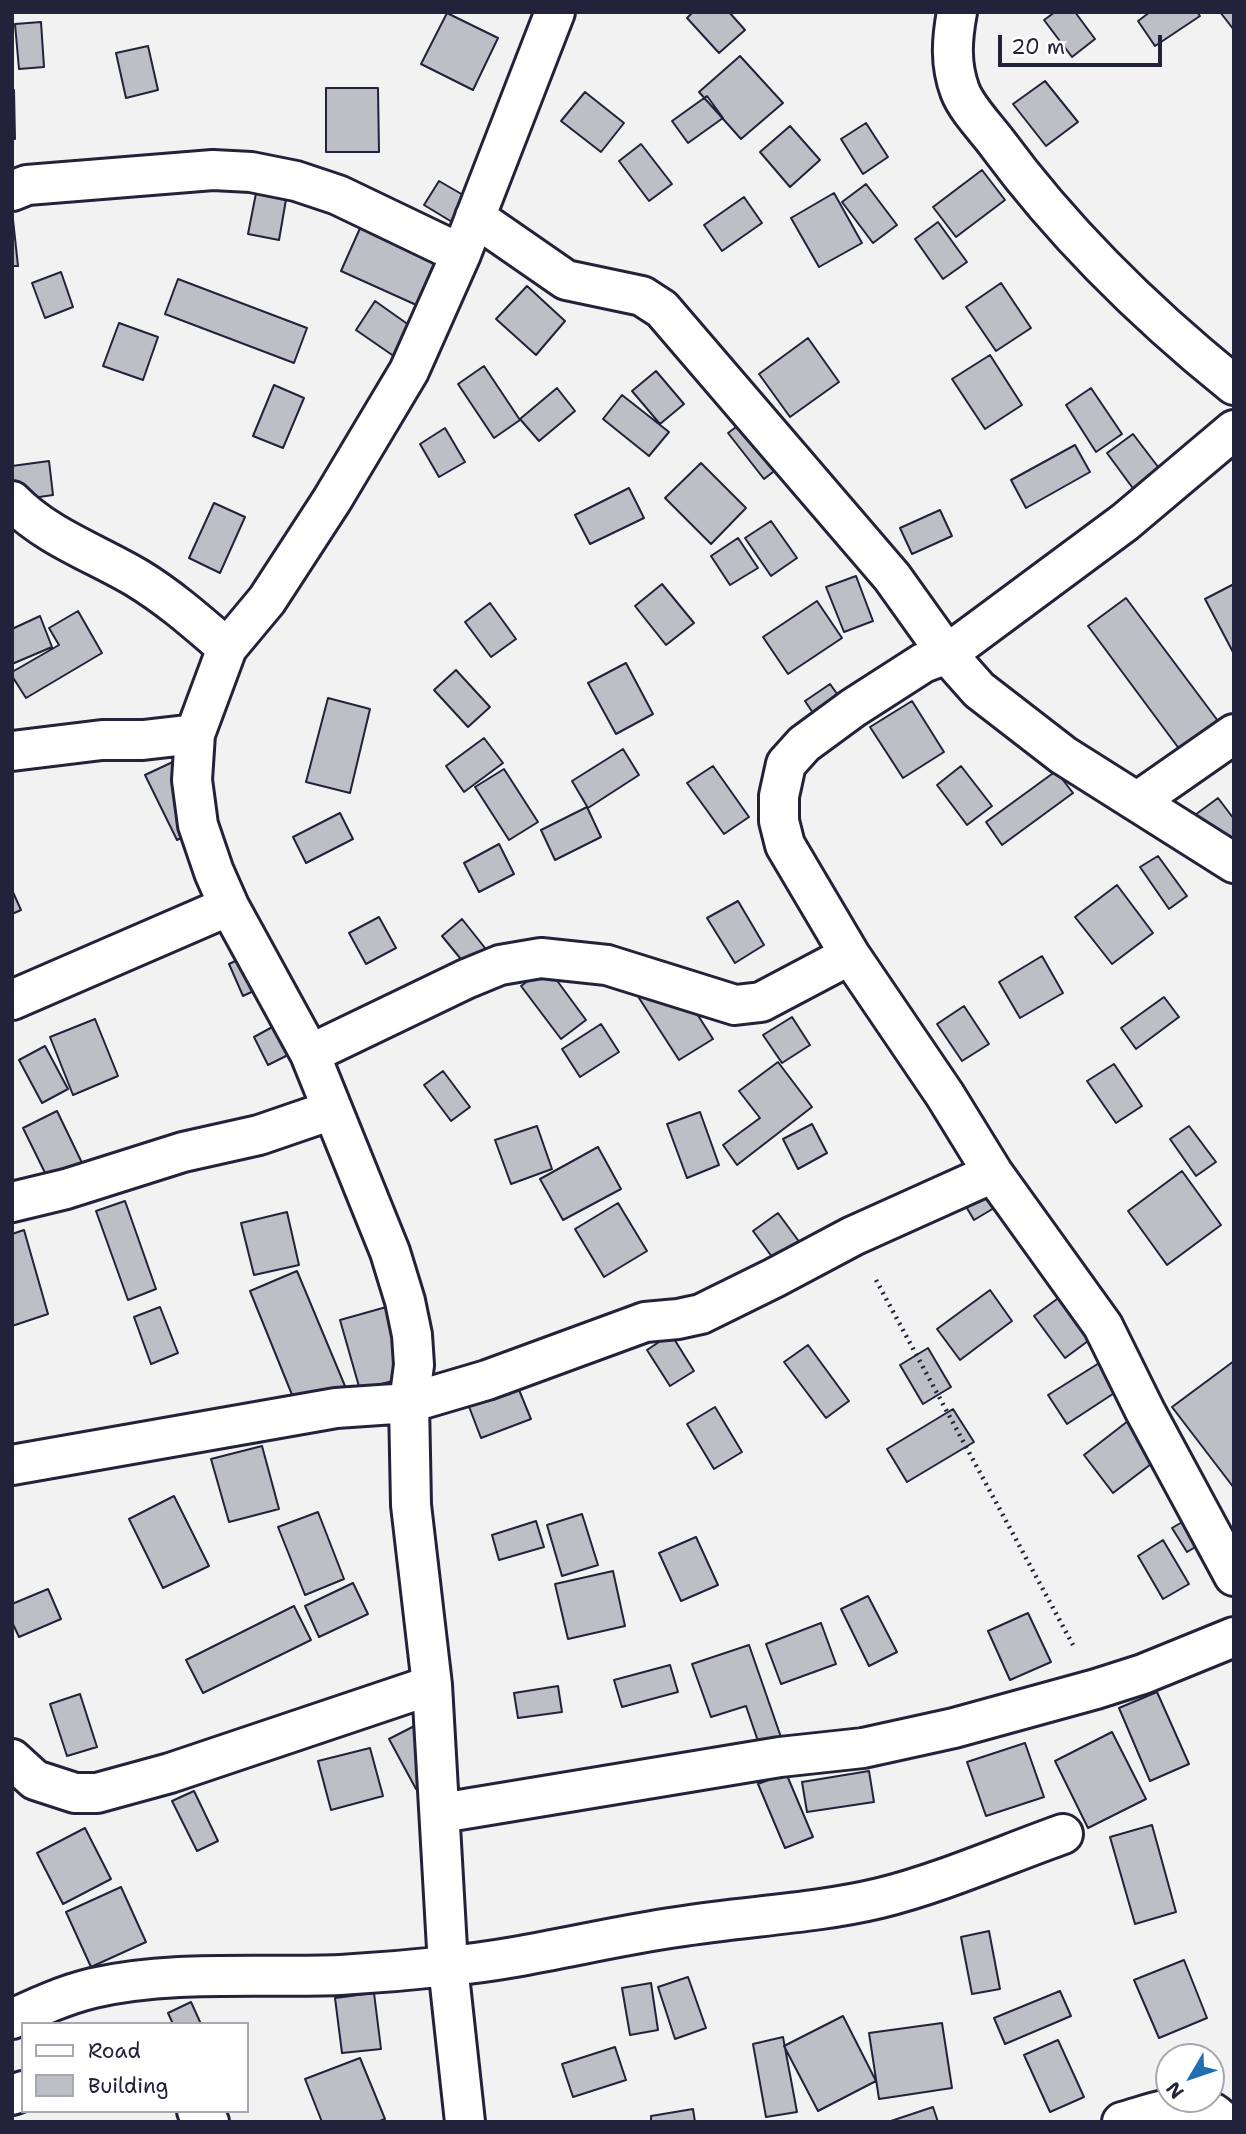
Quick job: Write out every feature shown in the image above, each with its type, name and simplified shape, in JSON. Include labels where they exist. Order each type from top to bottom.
[{"type":"street","points":[[465,2122],[448,1966],[432,1685],[411,1505],[409,1403],[414,1365],[412,1335],[390,1252],[310,1054],[229,906],[214,872],[198,825],[192,780],[195,734],[228,648],[267,600],[332,500],[409,371],[461,254],[555,12]]},
{"type":"street","points":[[957,12],[952,50],[954,72],[961,94],[1021,176],[1072,236],[1190,349],[1234,386]]},
{"type":"street","points":[[12,191],[27,185],[213,170],[251,172],[296,181],[338,195],[461,254]]},
{"type":"street","points":[[475,218],[566,280],[642,296],[662,309],[892,577],[947,654],[978,690],[1063,755],[1234,863]]},
{"type":"street","points":[[1234,430],[1125,522],[947,654],[923,663],[853,708],[804,744],[786,764],[779,796],[779,821],[785,845],[850,955],[993,1172],[1104,1326],[1145,1411],[1234,1576]]},
{"type":"street","points":[[12,501],[68,542],[135,577],[169,599],[228,648]]},
{"type":"street","points":[[12,751],[102,740],[144,740],[195,734]]},
{"type":"street","points":[[1138,801],[1234,734]]},
{"type":"street","points":[[12,1000],[229,906]]},
{"type":"street","points":[[310,1054],[500,965],[541,958],[607,965],[735,1005],[761,1002],[850,955]]},
{"type":"street","points":[[12,1202],[66,1189],[183,1152],[259,1135],[332,1110]]},
{"type":"street","points":[[12,1465],[336,1408],[409,1403],[487,1381],[645,1322],[701,1314],[853,1236],[993,1172]]},
{"type":"street","points":[[441,1813],[780,1757],[863,1748],[954,1728],[1143,1674],[1234,1637]]},
{"type":"street","points":[[12,1759],[35,1780],[75,1793],[97,1793],[170,1773],[432,1685]]},
{"type":"street","points":[[12,2019],[47,2002],[93,1988],[214,1976],[340,1975],[495,1961],[676,1927],[881,1898],[1063,1834]]},
{"type":"street","points":[[1122,2122],[1182,2106],[1208,2109],[1223,2122]]},
{"type":"path","points":[[853,1236],[1096,1689]]},
{"type":"building","points":[[693,12],[729,12],[745,30],[719,53],[687,18]]},
{"type":"building","points":[[1055,12],[1075,12],[1095,39],[1072,57],[1044,20]]},
{"type":"building","points":[[1150,12],[1197,12],[1200,16],[1155,46],[1138,21]]},
{"type":"building","points":[[1220,12],[1234,12],[1234,30]]},
{"type":"building","points":[[447,13],[498,38],[473,90],[421,64]]},
{"type":"building","points":[[41,22],[44,67],[19,69],[15,24]]},
{"type":"building","points":[[148,46],[158,90],[126,98],[116,53]]},
{"type":"building","points":[[740,56],[783,103],[741,139],[699,92]]},
{"type":"building","points":[[1045,81],[1078,122],[1046,146],[1013,104]]},
{"type":"building","points":[[326,88],[378,88],[379,152],[326,152]]},
{"type":"building","points":[[14,90],[15,139],[12,139],[12,91]]},
{"type":"building","points":[[585,92],[624,123],[601,152],[561,121]]},
{"type":"building","points":[[707,96],[723,118],[688,143],[672,121]]},
{"type":"building","points":[[866,123],[888,157],[863,174],[841,139]]},
{"type":"building","points":[[790,126],[820,160],[790,187],[760,152]]},
{"type":"building","points":[[641,144],[672,184],[649,201],[619,161]]},
{"type":"building","points":[[982,170],[1005,200],[956,237],[933,207]]},
{"type":"building","points":[[439,181],[477,203],[462,228],[424,205]]},
{"type":"building","points":[[258,183],[288,188],[279,240],[248,234]]},
{"type":"building","points":[[866,184],[897,225],[873,243],[842,202]]},
{"type":"building","points":[[834,193],[862,243],[819,267],[791,218]]},
{"type":"building","points":[[744,197],[762,223],[722,251],[704,225]]},
{"type":"building","points":[[12,210],[18,266],[12,266]]},
{"type":"building","points":[[938,222],[967,262],[943,279],[915,239]]},
{"type":"building","points":[[361,226],[443,263],[423,308],[341,271]]},
{"type":"building","points":[[61,272],[73,307],[45,318],[32,283]]},
{"type":"building","points":[[178,279],[307,328],[294,363],[165,314]]},
{"type":"building","points":[[1001,283],[1031,328],[996,351],[966,307]]},
{"type":"building","points":[[527,286],[565,321],[536,355],[496,319]]},
{"type":"building","points":[[375,301],[416,330],[398,359],[356,330]]},
{"type":"building","points":[[119,323],[158,337],[143,380],[103,366]]},
{"type":"building","points":[[808,338],[839,382],[790,417],[759,374]]},
{"type":"building","points":[[990,355],[1022,405],[985,429],[952,379]]},
{"type":"building","points":[[484,366],[520,420],[494,438],[458,384]]},
{"type":"building","points":[[656,371],[684,404],[660,424],[632,391]]},
{"type":"building","points":[[274,385],[304,398],[283,448],[253,436]]},
{"type":"building","points":[[557,388],[575,411],[539,441],[520,419]]},
{"type":"building","points":[[1091,388],[1122,434],[1096,452],[1066,405]]},
{"type":"building","points":[[622,395],[669,432],[649,456],[603,419]]},
{"type":"building","points":[[755,413],[791,458],[764,479],[728,433]]},
{"type":"building","points":[[445,428],[465,462],[439,477],[420,444]]},
{"type":"building","points":[[1133,434],[1178,493],[1151,513],[1107,453]]},
{"type":"building","points":[[1075,445],[1090,472],[1026,508],[1011,480]]},
{"type":"building","points":[[49,461],[53,495],[12,501],[12,466]]},
{"type":"building","points":[[701,463],[746,508],[711,544],[665,498]]},
{"type":"building","points":[[629,488],[644,518],[590,544],[575,515]]},
{"type":"building","points":[[214,503],[245,517],[220,573],[189,558]]},
{"type":"building","points":[[940,510],[952,536],[912,554],[900,528]]},
{"type":"building","points":[[771,521],[797,558],[771,576],[745,538]]},
{"type":"building","points":[[738,538],[758,568],[730,585],[711,556]]},
{"type":"building","points":[[856,576],[873,621],[844,632],[826,587]]},
{"type":"building","points":[[662,584],[694,623],[666,645],[635,606]]},
{"type":"building","points":[[1234,584],[1234,654],[1205,599]]},
{"type":"building","points":[[1126,598],[1221,725],[1183,754],[1088,626]]},
{"type":"building","points":[[817,601],[842,638],[788,674],[763,637]]},
{"type":"building","points":[[490,603],[516,639],[491,657],[465,622]]},
{"type":"building","points":[[78,611],[102,653],[26,698],[12,672],[59,645],[49,628]]},
{"type":"building","points":[[40,616],[52,647],[12,664],[12,629]]},
{"type":"building","points":[[626,663],[653,714],[616,734],[588,683]]},
{"type":"building","points":[[456,670],[490,707],[468,727],[434,690]]},
{"type":"building","points":[[830,684],[851,713],[825,731],[805,701]]},
{"type":"building","points":[[328,698],[370,709],[350,793],[306,782]]},
{"type":"building","points":[[912,701],[944,752],[903,778],[870,727]]},
{"type":"building","points":[[484,738],[503,763],[464,792],[446,766]]},
{"type":"building","points":[[623,749],[639,775],[588,808],[572,781]]},
{"type":"building","points":[[177,760],[209,825],[177,840],[145,775]]},
{"type":"building","points":[[713,766],[749,817],[724,834],[687,783]]},
{"type":"building","points":[[961,766],[992,806],[967,825],[937,785]]},
{"type":"building","points":[[504,769],[538,822],[509,840],[475,787]]},
{"type":"building","points":[[1056,771],[1073,793],[1002,845],[986,822]]},
{"type":"building","points":[[1218,798],[1234,819],[1234,861],[1180,826]]},
{"type":"building","points":[[587,807],[601,837],[555,860],[541,830]]},
{"type":"building","points":[[340,813],[353,839],[306,863],[293,837]]},
{"type":"building","points":[[499,844],[514,874],[479,892],[464,863]]},
{"type":"building","points":[[1158,856],[1187,896],[1169,909],[1140,867]]},
{"type":"building","points":[[1117,885],[1153,933],[1112,964],[1075,917]]},
{"type":"building","points":[[12,890],[21,910],[12,914]]},
{"type":"building","points":[[738,901],[764,945],[735,963],[707,918]]},
{"type":"building","points":[[379,917],[396,948],[366,964],[349,933]]},
{"type":"building","points":[[462,919],[489,953],[469,969],[442,936]]},
{"type":"building","points":[[262,948],[277,980],[243,996],[229,964]]},
{"type":"building","points":[[1042,956],[1063,993],[1020,1018],[999,982]]},
{"type":"building","points":[[547,967],[586,1020],[561,1039],[521,986]]},
{"type":"building","points":[[673,976],[713,1039],[679,1060],[639,998]]},
{"type":"building","points":[[1164,997],[1179,1017],[1136,1049],[1121,1028]]},
{"type":"building","points":[[964,1006],[989,1044],[962,1061],[937,1024]]},
{"type":"building","points":[[792,1017],[810,1045],[782,1063],[763,1035]]},
{"type":"building","points":[[95,1019],[118,1076],[73,1095],[50,1037]]},
{"type":"building","points":[[287,1019],[302,1048],[268,1065],[254,1037]]},
{"type":"building","points":[[601,1024],[619,1052],[580,1077],[562,1049]]},
{"type":"building","points":[[45,1046],[68,1089],[42,1103],[19,1060]]},
{"type":"building","points":[[778,1062],[812,1107],[737,1165],[723,1145],[760,1118],[739,1091]]},
{"type":"building","points":[[1114,1064],[1142,1106],[1116,1123],[1087,1081]]},
{"type":"building","points":[[443,1071],[470,1107],[451,1121],[424,1085]]},
{"type":"building","points":[[57,1111],[85,1169],[51,1185],[23,1128]]},
{"type":"building","points":[[700,1112],[719,1165],[687,1178],[667,1124]]},
{"type":"building","points":[[812,1124],[827,1153],[798,1169],[783,1139]]},
{"type":"building","points":[[537,1126],[552,1169],[511,1184],[495,1140]]},
{"type":"building","points":[[1189,1126],[1216,1162],[1196,1176],[1170,1139]]},
{"type":"building","points":[[598,1147],[621,1189],[563,1220],[540,1179]]},
{"type":"building","points":[[1182,1171],[1221,1225],[1167,1265],[1128,1211]]},
{"type":"building","points":[[958,1193],[1016,1195],[974,1220]]},
{"type":"building","points":[[125,1201],[156,1289],[128,1300],[96,1211]]},
{"type":"building","points":[[618,1203],[647,1251],[604,1277],[575,1229]]},
{"type":"building","points":[[287,1212],[299,1265],[254,1275],[241,1223]]},
{"type":"building","points":[[778,1213],[806,1251],[781,1269],[753,1231]]},
{"type":"building","points":[[24,1230],[48,1314],[12,1326],[12,1234]]},
{"type":"building","points":[[297,1271],[345,1386],[297,1407],[250,1291]]},
{"type":"building","points":[[1072,1288],[1103,1330],[1065,1358],[1034,1316]]},
{"type":"building","points":[[990,1290],[1012,1321],[960,1360],[937,1329]]},
{"type":"building","points":[[397,1304],[417,1374],[360,1390],[340,1320]]},
{"type":"building","points":[[160,1307],[178,1353],[151,1364],[134,1317]]},
{"type":"building","points":[[671,1334],[694,1371],[670,1386],[647,1350]]},
{"type":"building","points":[[808,1345],[849,1401],[826,1418],[784,1362]]},
{"type":"building","points":[[928,1348],[951,1387],[923,1404],[900,1365]]},
{"type":"building","points":[[1104,1360],[1122,1388],[1067,1424],[1048,1395]]},
{"type":"building","points":[[1234,1361],[1234,1488],[1172,1407]]},
{"type":"building","points":[[517,1385],[531,1419],[481,1438],[468,1404]]},
{"type":"building","points":[[1150,1404],[1180,1442],[1113,1493],[1084,1455]]},
{"type":"building","points":[[715,1407],[742,1452],[714,1469],[687,1424]]},
{"type":"building","points":[[953,1409],[974,1442],[907,1482],[887,1449]]},
{"type":"building","points":[[262,1446],[279,1509],[229,1522],[211,1459]]},
{"type":"building","points":[[174,1496],[209,1566],[163,1588],[129,1519]]},
{"type":"building","points":[[1211,1505],[1226,1529],[1187,1552],[1172,1528]]},
{"type":"building","points":[[318,1512],[344,1579],[305,1595],[278,1527]]},
{"type":"building","points":[[582,1514],[598,1565],[562,1576],[547,1525]]},
{"type":"building","points":[[536,1521],[544,1547],[499,1560],[492,1535]]},
{"type":"building","points":[[696,1537],[718,1585],[681,1601],[659,1553]]},
{"type":"building","points":[[1163,1540],[1189,1584],[1163,1599],[1138,1556]]},
{"type":"building","points":[[613,1571],[625,1626],[568,1639],[555,1584]]},
{"type":"building","points":[[353,1583],[368,1614],[319,1637],[305,1606]]},
{"type":"building","points":[[48,1589],[61,1619],[19,1637],[12,1622],[12,1604]]},
{"type":"building","points":[[868,1596],[897,1652],[869,1666],[841,1609]]},
{"type":"building","points":[[294,1606],[311,1640],[203,1693],[186,1660]]},
{"type":"building","points":[[1028,1613],[1051,1662],[1010,1680],[988,1631]]},
{"type":"building","points":[[821,1623],[836,1664],[781,1684],[766,1644]]},
{"type":"building","points":[[749,1645],[783,1743],[761,1750],[746,1706],[711,1717],[692,1664]]},
{"type":"building","points":[[670,1665],[678,1692],[622,1707],[614,1680]]},
{"type":"building","points":[[558,1686],[562,1712],[518,1718],[514,1693]]},
{"type":"building","points":[[1157,1692],[1189,1764],[1150,1781],[1119,1708]]},
{"type":"building","points":[[80,1694],[97,1747],[67,1756],[50,1704]]},
{"type":"building","points":[[426,1720],[453,1769],[416,1789],[389,1739]]},
{"type":"building","points":[[1112,1732],[1146,1799],[1088,1828],[1055,1761]]},
{"type":"building","points":[[1025,1743],[1044,1797],[986,1816],[967,1762]]},
{"type":"building","points":[[370,1748],[383,1796],[331,1810],[318,1761]]},
{"type":"building","points":[[869,1771],[874,1802],[807,1812],[802,1782]]},
{"type":"building","points":[[786,1773],[813,1837],[785,1848],[758,1784]]},
{"type":"building","points":[[194,1791],[218,1841],[197,1851],[172,1801]]},
{"type":"building","points":[[1152,1825],[1176,1912],[1135,1924],[1110,1837]]},
{"type":"building","points":[[85,1828],[111,1879],[63,1904],[37,1853]]},
{"type":"building","points":[[121,1887],[146,1942],[91,1967],[66,1912]]},
{"type":"building","points":[[989,1931],[1000,1989],[972,1994],[961,1937]]},
{"type":"building","points":[[1184,1960],[1207,2018],[1159,2038],[1134,1980]]},
{"type":"building","points":[[688,1977],[706,2028],[675,2039],[658,1987]]},
{"type":"building","points":[[651,1983],[658,2030],[630,2035],[622,1988]]},
{"type":"building","points":[[1060,1991],[1071,2016],[1005,2044],[994,2018]]},
{"type":"building","points":[[374,1993],[381,2049],[342,2053],[335,1998]]},
{"type":"building","points":[[191,2002],[200,2022],[172,2022],[168,2013]]},
{"type":"building","points":[[843,2016],[876,2081],[818,2111],[784,2046]]},
{"type":"building","points":[[942,2023],[952,2088],[879,2099],[869,2033]]},
{"type":"building","points":[[783,2037],[797,2112],[766,2117],[753,2044]]},
{"type":"building","points":[[1058,2040],[1084,2097],[1050,2112],[1024,2055]]},
{"type":"building","points":[[615,2047],[626,2080],[573,2097],[562,2064]]},
{"type":"building","points":[[360,2058],[385,2119],[377,2122],[322,2122],[305,2079]]},
{"type":"building","points":[[933,2107],[938,2122],[888,2122]]},
{"type":"building","points":[[693,2109],[695,2122],[651,2122],[651,2116]]}]
